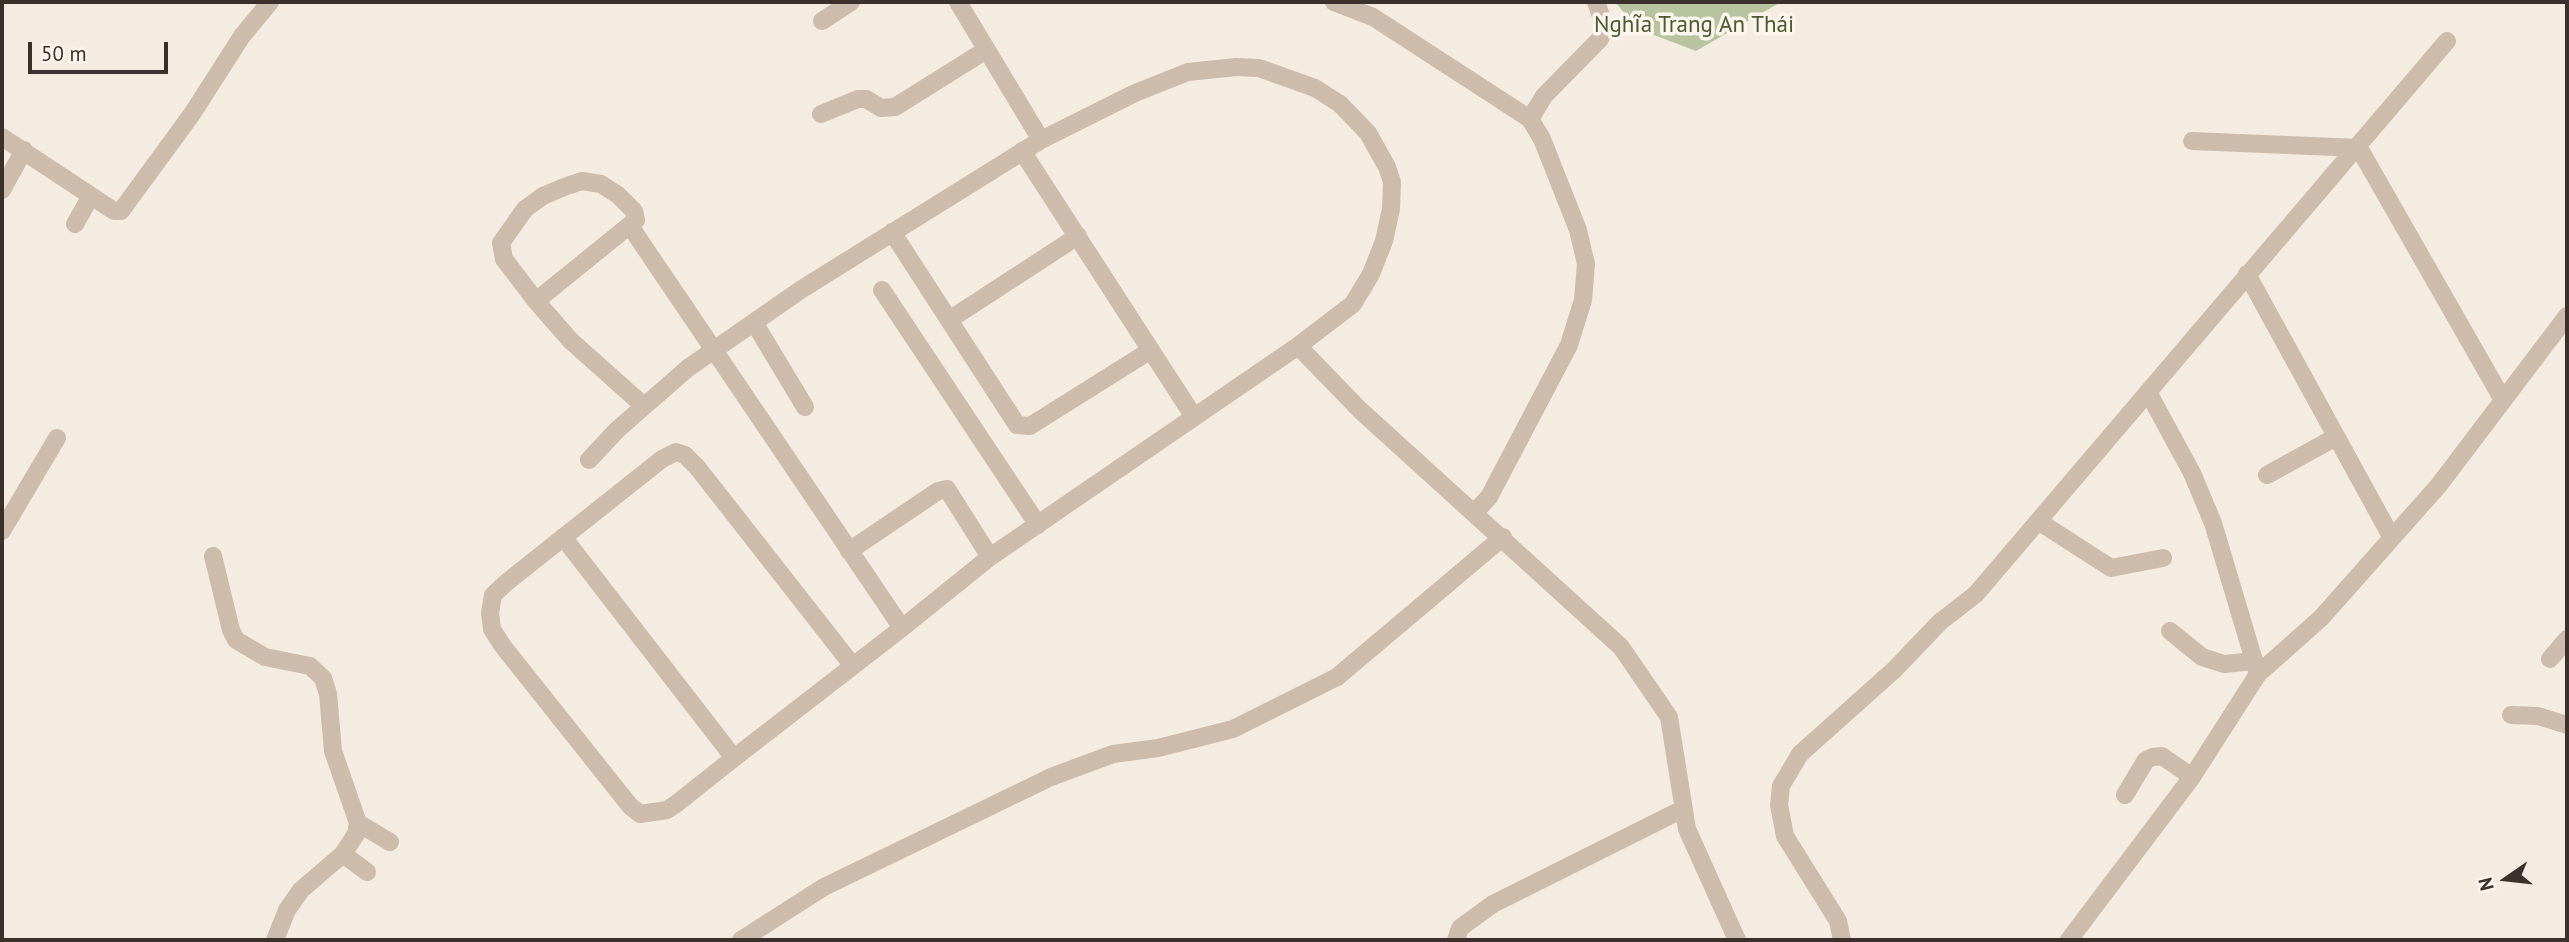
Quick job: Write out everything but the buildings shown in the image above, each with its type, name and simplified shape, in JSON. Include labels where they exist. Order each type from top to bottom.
[{"type":"street","points":[[2,137],[114,211],[125,208],[192,114],[242,36],[270,2]]},
{"type":"street","points":[[822,21],[851,2]]},
{"type":"street","points":[[958,2],[1041,140]]},
{"type":"street","points":[[1334,2],[1373,18],[1530,119],[1542,139],[1578,230],[1586,264],[1583,300],[1569,345],[1489,497],[1475,512]]},
{"type":"street","points":[[1530,119],[1544,96],[1600,39],[1605,27],[1596,2]]},
{"type":"street","points":[[1842,940],[1838,921],[1785,836],[1779,805],[1781,786],[1800,754],[1895,670],[1940,622],[1976,594],[2447,41]]},
{"type":"street","points":[[821,114],[858,99],[866,99],[881,108],[895,107],[986,50]]},
{"type":"street","points":[[589,460],[644,406],[713,351],[802,289],[1041,140],[1135,93],[1188,72],[1236,67],[1259,68],[1315,88],[1339,104],[1368,133],[1382,156],[1392,182],[1391,209],[1384,241],[1353,304],[1298,346],[990,557],[902,628],[853,666],[734,758],[667,810],[640,814],[630,806],[502,645],[491,622],[493,596],[563,537],[671,453],[685,455],[853,666]]},
{"type":"street","points":[[2192,141],[2358,148]]},
{"type":"street","points":[[2358,148],[2504,400]]},
{"type":"street","points":[[2,190],[24,150]]},
{"type":"street","points":[[1023,151],[1194,417]]},
{"type":"street","points":[[536,301],[636,220],[634,211],[618,195],[601,184],[582,181],[542,196],[525,209],[501,243],[504,259],[536,301],[571,341],[644,406]]},
{"type":"street","points":[[75,224],[91,196]]},
{"type":"street","points":[[630,226],[902,628]]},
{"type":"street","points":[[892,233],[1017,425],[1025,427],[1151,350]]},
{"type":"street","points":[[949,320],[1078,236]]},
{"type":"street","points":[[2247,274],[2392,538]]},
{"type":"street","points":[[882,290],[1038,525]]},
{"type":"street","points":[[2069,940],[2192,777],[2256,667],[2321,618],[2439,485],[2567,316]]},
{"type":"street","points":[[755,324],[805,407]]},
{"type":"street","points":[[1298,346],[1360,410],[1610,634],[1669,717],[1687,829],[1737,940]]},
{"type":"street","points":[[2148,391],[2192,472],[2214,523],[2256,667]]},
{"type":"street","points":[[2267,475],[2336,437]]},
{"type":"street","points":[[2,531],[57,438]]},
{"type":"street","points":[[849,551],[938,491],[947,489],[990,557]]},
{"type":"street","points":[[2038,521],[2111,568],[2163,558]]},
{"type":"street","points":[[563,537],[734,758]]},
{"type":"street","points":[[741,940],[824,887],[1051,777],[1113,754],[1158,748],[1233,729],[1337,677],[1503,537]]},
{"type":"street","points":[[213,556],[231,630],[236,640],[265,657],[310,666],[323,678],[328,694],[333,751],[358,823],[356,834],[343,854],[301,890],[287,910],[275,940]]},
{"type":"street","points":[[2170,631],[2202,657],[2224,664],[2256,667]]},
{"type":"street","points":[[2550,659],[2567,639]]},
{"type":"street","points":[[2511,715],[2539,716],[2567,724]]},
{"type":"street","points":[[2125,795],[2147,760],[2153,757],[2162,756],[2192,777]]},
{"type":"street","points":[[1456,940],[1461,928],[1493,904],[1682,809]]},
{"type":"street","points":[[358,823],[390,842]]},
{"type":"street","points":[[343,854],[367,872]]},
{"type":"green space","name":"Nghĩa Trang An Thái","points":[[1615,2],[1781,2],[1696,51],[1638,29]]}]
